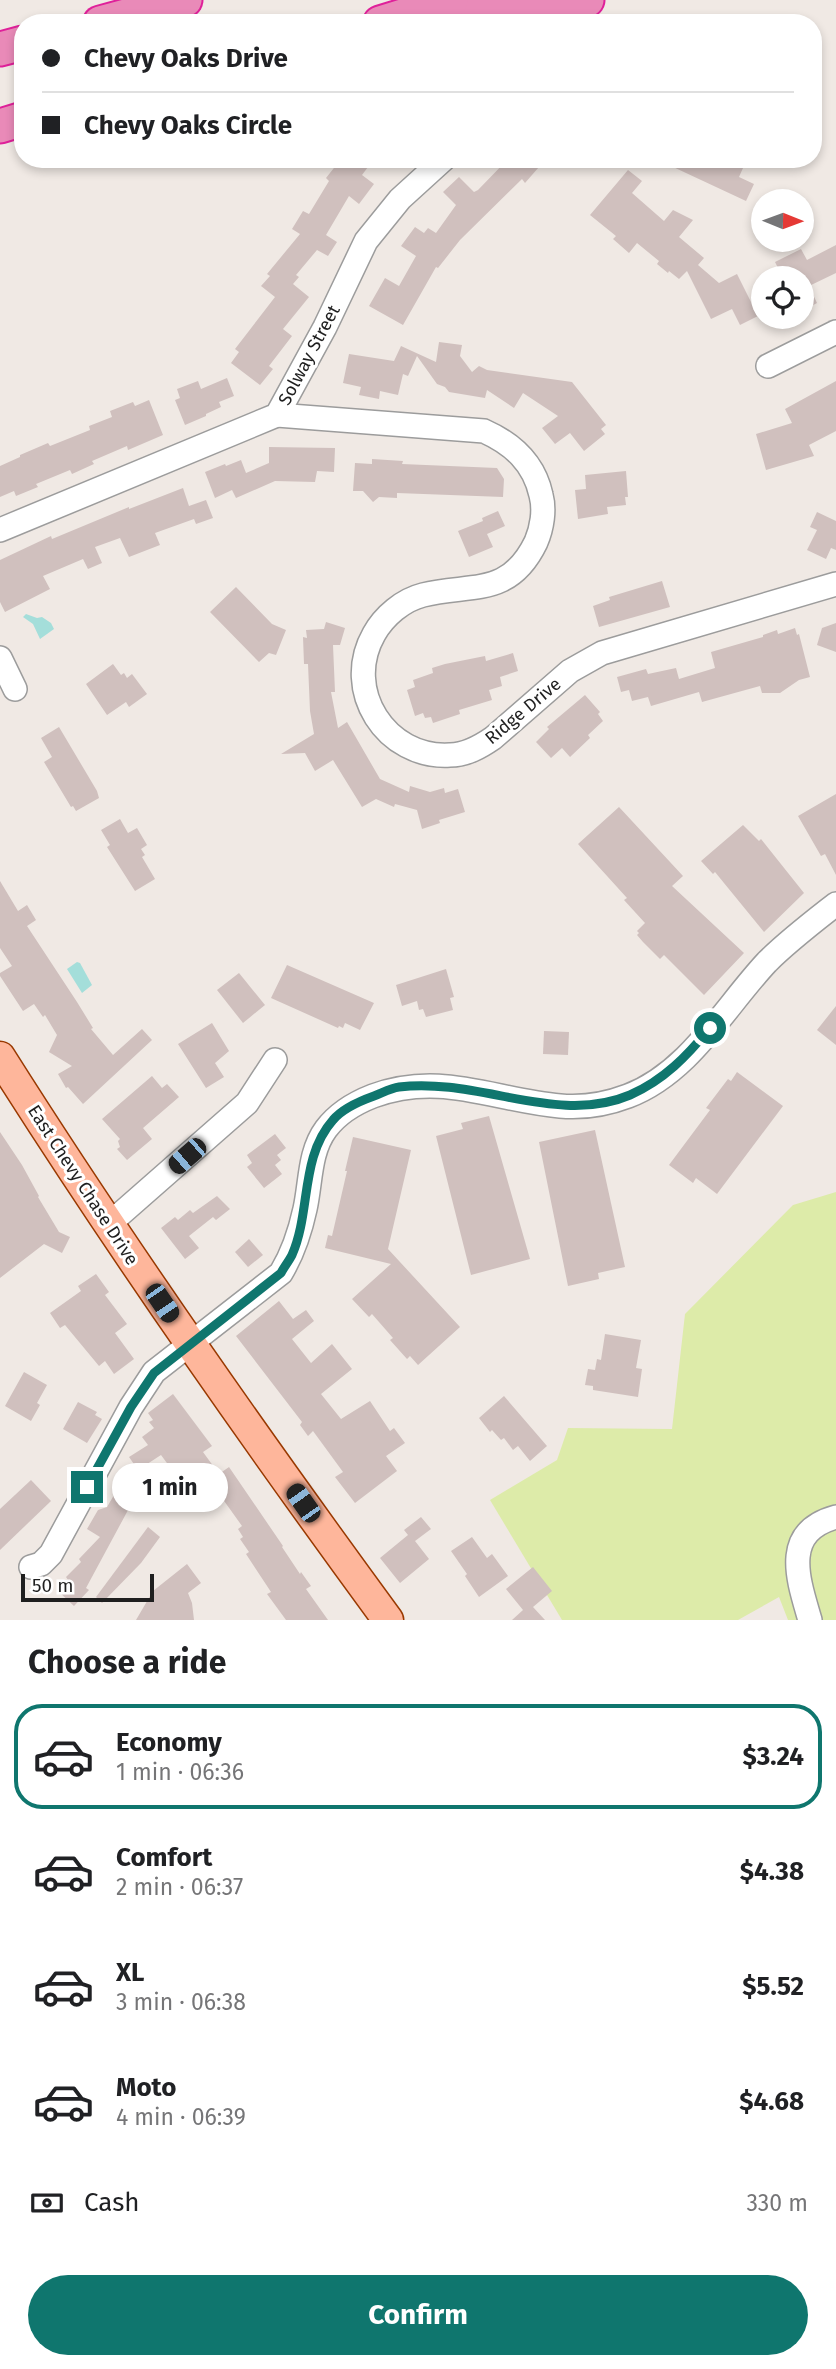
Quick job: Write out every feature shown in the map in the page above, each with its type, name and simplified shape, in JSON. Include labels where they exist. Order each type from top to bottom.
[{"type":"highway","points":[[133,14],[185,0]]},
{"type":"highway","points":[[409,14],[444,3],[531,10],[587,0]]},
{"type":"main road","name":"East Chevy Chase Drive","points":[[0,1057],[108,1225],[190,1345],[388,1620]]},
{"type":"street","name":"Solway Street","points":[[0,530],[277,415],[325,327],[366,241],[400,199],[434,168]]},
{"type":"street","points":[[768,366],[836,332]]},
{"type":"street","name":"Ridge Drive","points":[[277,415],[484,431],[503,440],[518,452],[538,481],[542,499],[539,535],[517,568],[491,585],[422,595],[408,601],[394,610],[374,635],[366,653],[363,674],[369,706],[387,733],[417,750],[434,755],[452,755],[481,746],[570,671],[602,653],[836,584]]},
{"type":"street","points":[[0,658],[15,690]]},
{"type":"street","points":[[32,1567],[41,1564],[58,1542],[117,1430],[150,1378],[159,1368],[281,1273],[292,1255],[305,1209],[315,1148],[335,1117],[359,1101],[396,1087],[462,1087],[562,1106],[601,1104],[629,1096],[660,1079],[683,1060],[769,960],[836,904]]},
{"type":"street","points":[[108,1225],[251,1099],[275,1060]]},
{"type":"street","points":[[810,1620],[798,1571],[798,1554],[803,1537],[812,1527],[836,1517]]},
{"type":"green space","points":[[836,1192],[836,1620],[788,1620],[779,1597],[738,1620],[562,1620],[490,1500],[557,1460],[568,1428],[672,1429],[685,1314],[793,1205]]},
{"type":"water","points":[[26,614],[42,617],[51,623],[54,629],[40,639],[33,624],[23,617]]},
{"type":"water","points":[[77,962],[92,985],[82,993],[67,969]]},
{"type":"building","points":[[334,168],[367,168],[362,175],[374,184],[359,204],[349,196],[326,235],[337,242],[328,256],[317,250],[296,275],[299,277],[293,284],[309,297],[283,329],[292,336],[269,366],[273,369],[260,385],[231,363],[239,352],[235,349],[275,297],[261,286],[270,276],[267,274],[300,234],[292,229],[303,211],[309,214],[329,181],[326,178]]},
{"type":"building","points":[[499,168],[538,168],[525,183],[522,179],[460,240],[438,268],[436,267],[403,325],[369,306],[385,278],[399,286],[416,256],[401,246],[415,227],[424,233],[428,228],[436,233],[456,205],[443,192],[459,177],[474,192]]},
{"type":"building","points":[[675,168],[743,168],[739,177],[754,184],[746,201]]},
{"type":"building","points":[[628,170],[642,181],[632,193],[664,221],[673,210],[693,220],[679,237],[704,258],[698,265],[719,283],[737,274],[751,302],[751,320],[740,325],[732,309],[711,319],[687,271],[679,279],[669,271],[668,273],[657,264],[659,261],[637,243],[629,253],[613,239],[616,236],[590,215]]},
{"type":"building","points":[[836,245],[836,273],[814,284],[814,266],[777,266],[775,262],[795,252],[803,252],[807,260]]},
{"type":"building","points":[[439,342],[462,345],[460,356],[472,372],[479,366],[487,370],[572,382],[606,425],[601,429],[605,434],[584,451],[570,433],[555,444],[542,428],[558,416],[523,393],[514,408],[487,390],[485,398],[449,392],[437,384],[417,356],[408,376],[403,374],[398,395],[380,391],[379,399],[359,395],[361,387],[343,383],[349,354],[394,361],[401,346],[436,362]]},
{"type":"building","points":[[227,378],[234,396],[219,402],[221,407],[206,416],[185,425],[175,400],[180,398],[177,389],[198,381],[201,389]]},
{"type":"building","points":[[836,381],[836,431],[809,445],[814,456],[766,470],[756,434],[792,423],[785,409]]},
{"type":"building","points":[[149,400],[163,435],[128,450],[127,446],[92,461],[94,464],[72,474],[70,470],[36,484],[38,487],[16,496],[14,491],[0,497],[0,466],[48,443],[50,446],[90,430],[89,426],[112,417],[110,411],[133,402],[135,406]]},
{"type":"building","points":[[269,447],[335,448],[334,472],[317,471],[315,482],[275,481],[236,498],[232,490],[215,498],[205,472],[241,460],[246,473],[269,463]]},
{"type":"building","points":[[372,459],[403,461],[402,464],[497,468],[504,479],[503,497],[397,493],[397,498],[379,497],[373,502],[363,491],[353,491],[355,463],[372,464]]},
{"type":"building","points":[[626,471],[626,505],[607,507],[608,514],[578,519],[575,490],[586,489],[585,475]]},
{"type":"building","points":[[183,488],[189,506],[206,500],[213,518],[196,524],[194,519],[155,533],[160,545],[129,557],[120,538],[95,547],[102,563],[88,569],[83,559],[43,576],[50,589],[5,612],[0,602],[0,560],[51,536],[52,539]]},
{"type":"building","points":[[498,511],[505,526],[487,534],[493,547],[469,557],[458,531],[483,521],[482,518]]},
{"type":"building","points":[[817,512],[836,521],[836,550],[831,548],[826,559],[807,550],[817,530],[810,527]]},
{"type":"building","points":[[662,581],[670,607],[599,627],[593,606],[610,600],[609,597]]},
{"type":"building","points":[[236,587],[272,624],[286,630],[276,655],[269,653],[259,662],[210,612]]},
{"type":"building","points":[[326,622],[345,628],[340,645],[333,645],[335,692],[331,692],[338,728],[347,722],[380,779],[409,792],[410,786],[430,792],[444,788],[445,793],[458,789],[465,812],[439,820],[440,823],[422,829],[417,810],[395,804],[394,807],[376,799],[362,807],[333,760],[315,771],[305,753],[281,754],[314,734],[303,637],[307,638],[306,630],[324,629]]},
{"type":"building","points":[[836,623],[836,652],[817,645],[822,628]]},
{"type":"building","points":[[795,628],[810,677],[799,680],[780,693],[762,693],[760,686],[702,702],[699,692],[651,706],[648,697],[632,701],[629,690],[621,692],[617,677],[646,669],[648,674],[676,668],[679,679],[715,668],[711,652],[763,637],[777,630],[778,634]]},
{"type":"building","points":[[513,653],[518,671],[500,677],[502,686],[489,690],[492,700],[459,710],[460,714],[433,723],[431,717],[425,718],[423,713],[415,716],[407,690],[415,687],[413,680],[433,673],[432,668],[445,664],[485,656],[486,661]]},
{"type":"building","points":[[113,664],[121,675],[124,673],[127,678],[132,674],[147,694],[129,707],[126,702],[107,715],[86,684]]},
{"type":"building","points":[[585,695],[600,712],[598,714],[603,721],[570,757],[562,748],[551,758],[536,742],[549,729],[547,727]]},
{"type":"building","points":[[59,727],[99,798],[76,811],[44,762],[52,757],[41,738]]},
{"type":"building","points":[[836,794],[836,875],[825,854],[821,856],[798,816]]},
{"type":"building","points":[[619,807],[683,876],[672,886],[744,953],[704,995],[664,955],[660,959],[637,935],[637,931],[645,923],[624,900],[627,898],[578,844]]},
{"type":"building","points":[[120,819],[128,833],[137,828],[147,845],[141,849],[145,855],[142,857],[155,879],[135,891],[107,847],[110,845],[101,830]]},
{"type":"building","points":[[743,825],[759,841],[761,839],[804,893],[764,932],[715,872],[713,874],[701,861]]},
{"type":"building","points":[[0,881],[18,911],[27,905],[36,920],[27,926],[77,1002],[93,1028],[91,1029],[113,1055],[142,1029],[152,1040],[83,1104],[66,1088],[58,1074],[72,1066],[49,1052],[57,1035],[45,1015],[43,1017],[34,1004],[23,1011],[0,976],[0,973],[12,966],[0,948]]},
{"type":"building","points":[[287,965],[374,1003],[360,1030],[345,1023],[343,1028],[338,1028],[271,998]]},
{"type":"building","points":[[446,969],[454,997],[450,998],[453,1010],[426,1017],[423,1009],[419,1010],[417,1001],[402,1006],[396,985]]},
{"type":"building","points":[[239,973],[265,1005],[243,1023],[217,990]]},
{"type":"building","points":[[836,1006],[836,1045],[817,1030]]},
{"type":"building","points":[[212,1023],[229,1051],[215,1063],[224,1077],[206,1088],[178,1044]]},
{"type":"building","points":[[544,1031],[569,1032],[568,1055],[543,1054]]},
{"type":"building","points":[[737,1072],[783,1106],[717,1194],[696,1178],[693,1183],[669,1165],[710,1110],[706,1108],[728,1079],[731,1081]]},
{"type":"building","points":[[152,1076],[162,1088],[167,1084],[179,1097],[143,1128],[152,1139],[127,1160],[117,1149],[120,1147],[120,1139],[102,1119]]},
{"type":"building","points":[[489,1116],[530,1259],[471,1275],[436,1136],[463,1129],[461,1123]]},
{"type":"building","points":[[595,1130],[625,1267],[598,1273],[599,1279],[568,1286],[539,1142]]},
{"type":"building","points":[[0,1132],[22,1165],[59,1232],[70,1237],[62,1253],[44,1244],[0,1278]]},
{"type":"building","points":[[275,1134],[286,1148],[277,1155],[281,1160],[275,1165],[282,1174],[264,1188],[247,1167],[252,1163],[247,1155]]},
{"type":"building","points":[[353,1137],[411,1150],[388,1249],[460,1327],[418,1365],[410,1356],[407,1359],[372,1314],[369,1317],[352,1299],[391,1264],[325,1248],[328,1235],[332,1236]]},
{"type":"building","points":[[217,1196],[230,1209],[216,1220],[213,1217],[189,1236],[199,1248],[185,1259],[161,1228],[175,1217],[178,1220],[190,1210],[193,1213]]},
{"type":"building","points":[[249,1239],[263,1255],[248,1267],[235,1252]]},
{"type":"building","points":[[96,1274],[109,1292],[105,1295],[127,1324],[115,1333],[134,1359],[114,1374],[105,1361],[99,1366],[65,1325],[60,1328],[50,1313],[81,1291],[78,1286]]},
{"type":"building","points":[[279,1301],[293,1319],[306,1310],[314,1321],[292,1339],[311,1363],[332,1344],[352,1369],[321,1394],[341,1419],[370,1401],[390,1431],[394,1428],[405,1443],[386,1456],[397,1471],[355,1503],[335,1477],[343,1472],[313,1431],[308,1436],[300,1425],[302,1422],[236,1336]]},
{"type":"building","points":[[605,1334],[641,1340],[636,1368],[642,1369],[638,1397],[593,1390],[593,1386],[585,1385],[588,1369],[595,1370],[597,1359],[601,1360]]},
{"type":"building","points":[[24,1372],[47,1385],[31,1421],[5,1406]]},
{"type":"building","points":[[173,1394],[212,1446],[203,1452],[219,1474],[229,1467],[300,1574],[301,1572],[311,1586],[306,1589],[328,1620],[286,1620],[267,1594],[271,1592],[246,1554],[249,1552],[240,1539],[243,1537],[238,1529],[242,1526],[217,1491],[192,1501],[189,1496],[201,1487],[199,1485],[193,1489],[183,1475],[178,1478],[161,1455],[138,1470],[129,1457],[148,1445],[142,1437],[154,1428],[149,1422],[153,1420],[148,1413]]},
{"type":"building","points":[[504,1396],[547,1446],[530,1461],[518,1446],[513,1450],[504,1438],[501,1440],[492,1430],[490,1432],[479,1418]]},
{"type":"building","points":[[78,1402],[97,1412],[95,1415],[102,1419],[87,1443],[63,1429]]},
{"type":"building","points":[[31,1480],[51,1501],[0,1550],[0,1509]]},
{"type":"building","points":[[117,1490],[134,1499],[86,1588],[89,1590],[74,1606],[58,1591],[68,1580],[66,1577],[81,1562],[79,1559],[100,1537],[87,1529],[98,1510],[107,1507]]},
{"type":"building","points":[[421,1517],[431,1529],[415,1541],[429,1559],[400,1583],[380,1558],[408,1535],[404,1530]]},
{"type":"building","points":[[148,1527],[160,1537],[141,1563],[102,1603],[96,1597]]},
{"type":"building","points":[[472,1537],[487,1558],[492,1554],[508,1576],[479,1597],[451,1551]]},
{"type":"building","points":[[187,1564],[201,1583],[188,1593],[194,1620],[136,1620],[153,1591]]},
{"type":"building","points":[[533,1567],[552,1591],[533,1607],[545,1620],[512,1620],[523,1610],[506,1589]]},
{"type":"route","points":[[87,1487],[131,1407],[154,1373],[281,1273],[292,1255],[305,1209],[315,1148],[335,1117],[359,1101],[396,1087],[416,1086],[462,1087],[562,1106],[601,1104],[629,1096],[660,1079],[683,1060],[710,1028]]}]
